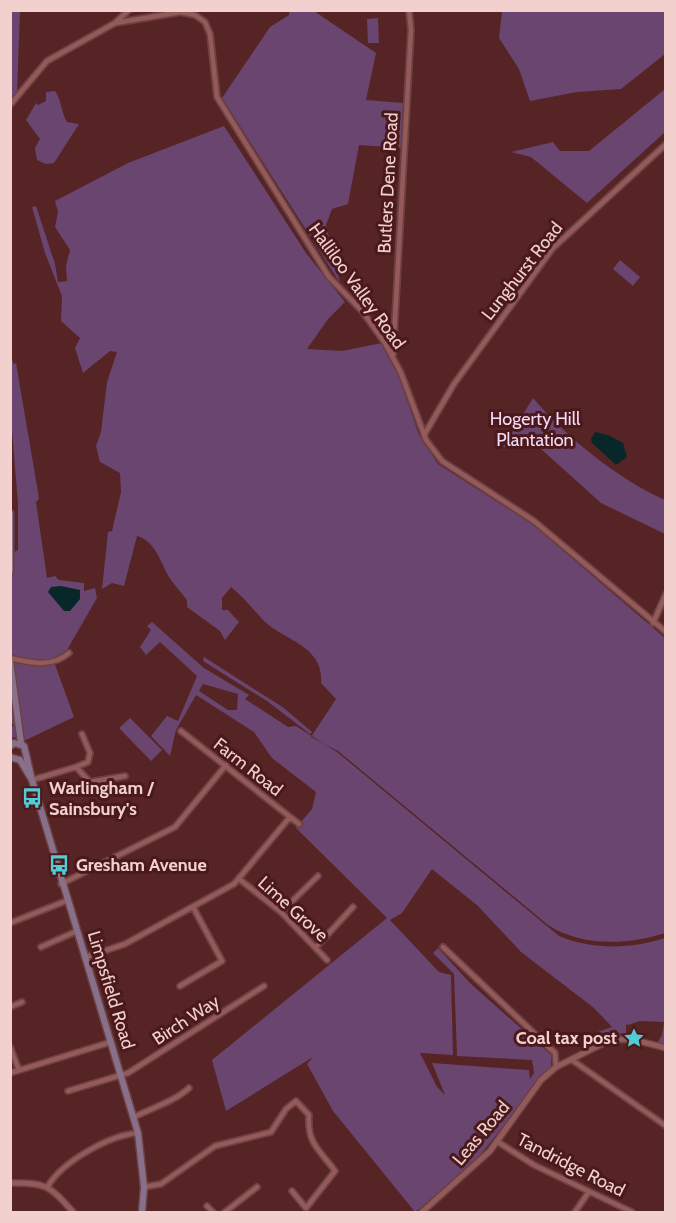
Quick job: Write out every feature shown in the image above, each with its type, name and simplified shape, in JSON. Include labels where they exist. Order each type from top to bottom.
[{"type":"main road","points":[[10,513],[10,571]]},
{"type":"main road","points":[[10,660],[18,733],[14,744],[27,753],[20,760],[10,757]]},
{"type":"main road","name":"Limpsfield Road","points":[[27,753],[32,780],[61,884],[86,957],[134,1117],[144,1187],[142,1212]]},
{"type":"main road","name":"Limpsfield Road","points":[[20,760],[32,780]]},
{"type":"street","name":"Butlers Dene Road","points":[[393,357],[411,30],[409,10]]},
{"type":"street","points":[[128,12],[129,20]]},
{"type":"street","points":[[10,105],[47,61],[116,23],[128,12]]},
{"type":"street","name":"Halliloo Valley Road","points":[[116,23],[181,12],[195,15],[205,22],[210,34],[217,97],[329,277],[362,311],[393,357],[403,377],[424,435],[442,461],[534,521],[666,633]]},
{"type":"street","name":"Lunghurst Road","points":[[424,435],[462,372],[554,248],[666,144]]},
{"type":"street","points":[[652,623],[666,594]]},
{"type":"street","points":[[10,660],[47,664],[60,660],[69,653]]},
{"type":"street","name":"Farm Road","points":[[181,731],[299,824]]},
{"type":"street","points":[[32,780],[88,762],[90,753],[82,734]]},
{"type":"street","points":[[61,884],[175,827],[226,765]]},
{"type":"street","points":[[76,767],[90,782],[125,776]]},
{"type":"street","points":[[86,957],[119,946],[193,907],[239,879],[290,817]]},
{"type":"street","points":[[281,912],[318,876]]},
{"type":"street","name":"Lime Grove","points":[[239,879],[281,912],[327,960]]},
{"type":"street","points":[[10,923],[66,901]]},
{"type":"street","points":[[180,986],[222,961],[193,907]]},
{"type":"street","points":[[316,947],[353,907]]},
{"type":"street","points":[[41,947],[77,931]]},
{"type":"street","points":[[443,947],[555,1053],[555,1067],[601,1043],[620,1038],[654,1043],[666,1048]]},
{"type":"street","name":"Birch Way","points":[[68,1090],[128,1073],[264,986]]},
{"type":"street","points":[[10,1007],[22,1002]]},
{"type":"street","points":[[10,1073],[111,1042]]},
{"type":"street","points":[[10,1047],[19,1070]]},
{"type":"street","points":[[572,1060],[666,1126]]},
{"type":"street","name":"Leas Road","points":[[422,1212],[461,1180],[498,1142],[541,1080],[555,1067]]},
{"type":"street","points":[[134,1117],[162,1102],[178,1098],[189,1088]]},
{"type":"street","points":[[144,1187],[161,1184],[215,1146],[271,1132],[286,1109],[296,1101],[309,1115],[308,1132],[312,1144],[335,1171],[306,1208],[292,1191]]},
{"type":"street","points":[[48,1186],[56,1176],[103,1142],[138,1133]]},
{"type":"street","name":"Tandridge Road","points":[[498,1142],[588,1193],[632,1212]]},
{"type":"street","points":[[10,1183],[37,1183],[48,1186],[71,1212]]},
{"type":"street","points":[[225,1212],[257,1187]]},
{"type":"street","points":[[574,1212],[588,1193]]},
{"type":"street","points":[[207,1206],[213,1212]]},
{"type":"green space","points":[[11,10],[35,11],[20,12],[17,92],[11,101]]},
{"type":"green space","points":[[289,11],[314,11],[376,53],[366,100],[403,103],[401,148],[359,145],[348,204],[332,209],[326,225],[340,283],[222,98],[270,27],[289,15]]},
{"type":"green space","points":[[502,11],[665,11],[665,54],[621,89],[577,92],[530,101],[519,69],[499,38]]},
{"type":"green space","points":[[378,18],[379,43],[368,43],[367,19]]},
{"type":"green space","points":[[665,89],[665,132],[587,203],[531,157],[511,152],[553,142],[560,151],[589,151]]},
{"type":"green space","points":[[55,91],[67,122],[79,124],[54,163],[46,164],[37,160],[35,148],[40,139],[26,120],[36,103],[38,105],[46,101],[46,92]]},
{"type":"green space","points":[[224,126],[306,253],[345,302],[328,319],[307,349],[342,351],[382,343],[398,374],[419,435],[438,464],[532,524],[665,638],[665,933],[636,940],[605,942],[575,937],[548,925],[338,751],[311,737],[336,699],[321,683],[316,661],[310,652],[264,621],[231,587],[222,598],[222,610],[228,610],[239,622],[225,640],[220,631],[187,607],[187,600],[169,577],[153,547],[137,536],[124,586],[112,583],[102,589],[108,532],[112,531],[121,492],[120,473],[100,462],[96,446],[101,432],[107,382],[117,352],[110,351],[83,373],[75,348],[80,338],[61,321],[62,296],[45,253],[32,207],[36,206],[55,264],[58,282],[67,281],[66,266],[70,250],[55,227],[58,212],[55,201],[128,163]]},
{"type":"green space","points":[[620,260],[640,277],[633,286],[613,269]]},
{"type":"green space","points":[[10,355],[14,364],[16,363],[38,492],[39,499],[36,502],[47,578],[55,576],[59,580],[84,583],[84,591],[95,588],[97,598],[67,650],[53,659],[74,717],[26,740],[13,737],[10,739],[11,726],[14,727],[10,718],[10,554],[18,550],[18,504],[11,418]]},
{"type":"green space","name":"Hogerty Hill Plantation","points":[[533,398],[546,413],[594,456],[629,481],[665,500],[665,534],[601,503],[540,448],[503,447]]},
{"type":"green space","points":[[152,622],[204,668],[249,695],[245,699],[288,727],[296,726],[337,752],[559,936],[598,946],[625,946],[665,938],[665,1052],[655,1047],[662,1035],[664,1022],[640,1021],[626,1024],[626,1036],[608,1037],[581,1051],[595,1033],[612,1027],[594,1008],[521,952],[478,906],[432,869],[402,913],[390,920],[439,972],[451,975],[453,1055],[420,1053],[437,1087],[445,1095],[432,1063],[529,1070],[530,1079],[534,1073],[532,1060],[457,1056],[454,974],[433,953],[438,948],[471,984],[551,1055],[551,1067],[477,1159],[451,1184],[415,1212],[333,1111],[307,1064],[313,1057],[226,1111],[212,1060],[387,918],[296,828],[312,809],[316,792],[272,758],[254,732],[196,695],[176,730],[170,756],[151,736],[167,716],[178,721],[197,676],[160,642],[146,655],[140,647],[151,630],[147,626]],"holes":[[[203,684],[238,694],[237,710],[228,710],[199,691]]]},
{"type":"green space","points":[[204,657],[284,708],[312,732],[310,734],[267,701],[203,661]]},
{"type":"green space","points":[[130,718],[162,750],[151,761],[119,728]]},
{"type":"water","points":[[595,432],[608,435],[623,443],[627,457],[616,465],[592,443],[591,439]]},
{"type":"water","points":[[61,586],[80,590],[80,599],[70,611],[64,611],[48,592],[51,587]]},
{"type":"place","name":"Warlingham / Sainsbury's","points":[[32,798]]},
{"type":"place","name":"Gresham Avenue","points":[[59,865]]},
{"type":"place","name":"Coal tax post","points":[[634,1038]]}]
